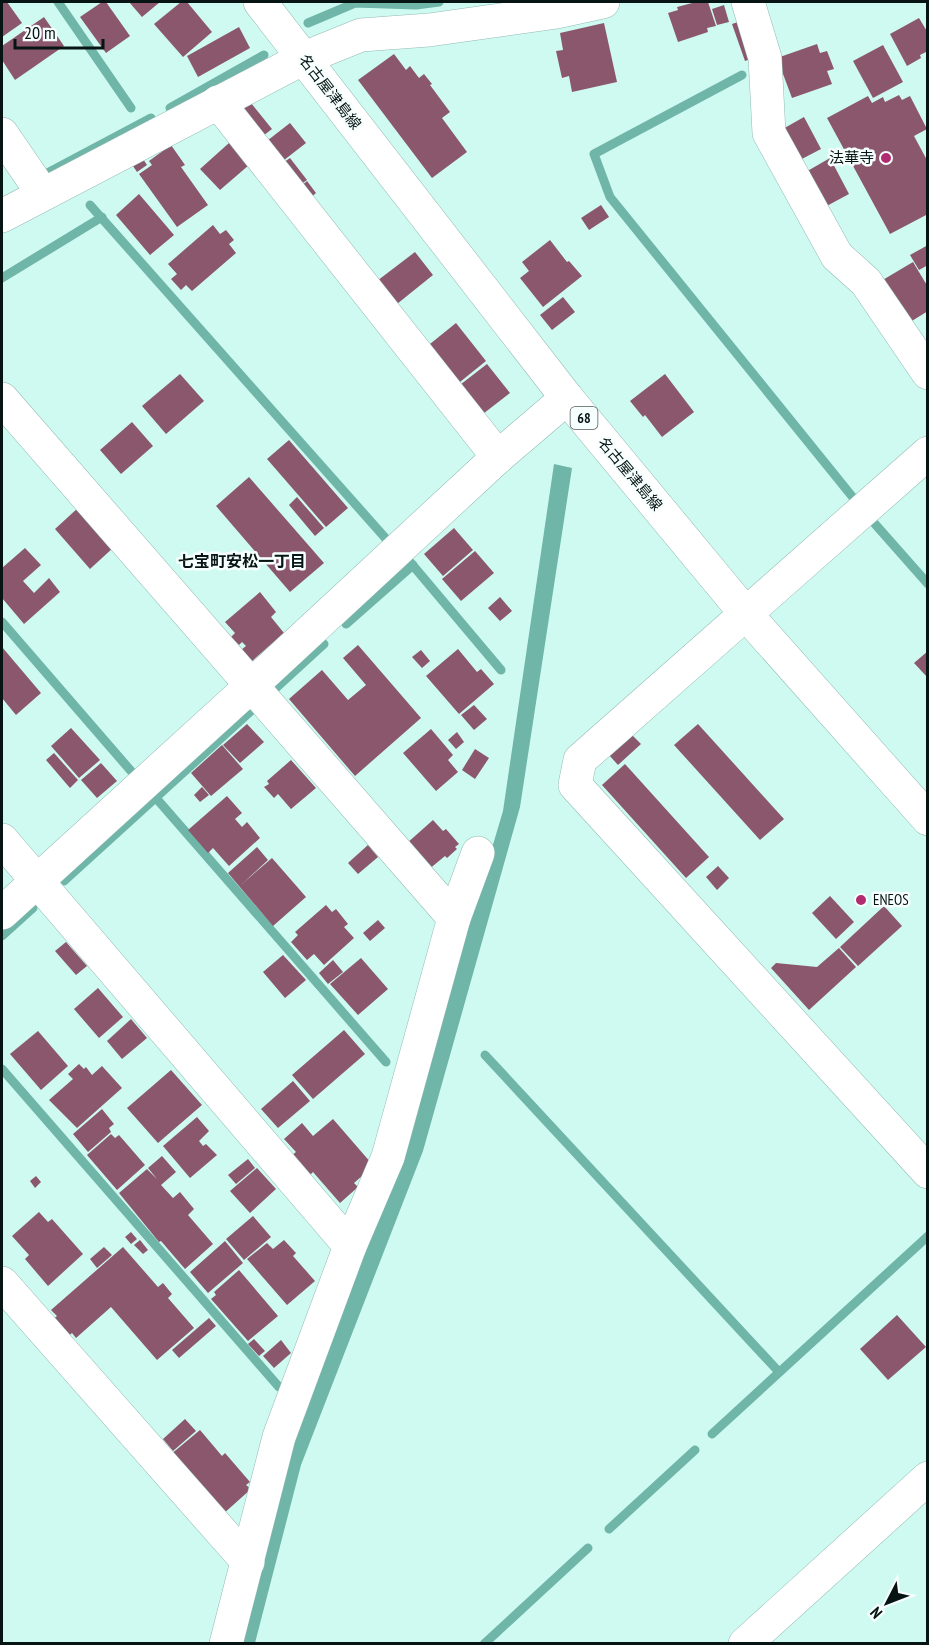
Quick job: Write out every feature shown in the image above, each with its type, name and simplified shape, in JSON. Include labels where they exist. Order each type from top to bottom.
[{"type":"street","name":"名古屋津島線","points":[[260,2],[567,398],[746,614],[927,819]]},
{"type":"street","points":[[2,216],[37,185],[218,102],[304,58],[361,34],[429,16],[557,12],[603,2]]},
{"type":"street","points":[[748,2],[765,58],[769,133],[837,255],[866,282],[927,372]]},
{"type":"street","points":[[218,102],[498,458]]},
{"type":"street","points":[[2,134],[37,185]]},
{"type":"street","points":[[2,913],[498,458],[567,398]]},
{"type":"street","points":[[2,399],[454,918]]},
{"type":"street","points":[[927,453],[580,760],[575,785],[927,1172]]},
{"type":"street","points":[[2,840],[350,1246]]},
{"type":"street","points":[[226,1644],[279,1437],[350,1246],[388,1157],[454,918],[478,853]]},
{"type":"street","points":[[2,1283],[248,1562]]},
{"type":"street","points":[[745,1644],[927,1478]]},
{"type":"shaded area","points":[[554,464],[572,468],[520,807],[423,1151],[301,1465],[255,1643],[237,1644],[288,1448],[398,1164],[503,811]]},
{"type":"building","points":[[2,2],[7,2],[22,23],[2,37]]},
{"type":"building","points":[[102,2],[106,2],[130,36],[106,53],[80,17]]},
{"type":"building","points":[[129,2],[160,2],[142,17]]},
{"type":"building","points":[[181,2],[187,2],[212,32],[183,57],[154,24]]},
{"type":"building","points":[[696,2],[708,2],[716,26],[707,28],[708,32],[678,42],[668,13],[678,10],[677,7]]},
{"type":"building","points":[[724,5],[729,22],[717,25],[712,9]]},
{"type":"building","points":[[44,17],[64,46],[15,80],[2,60],[2,46]]},
{"type":"building","points":[[919,18],[928,33],[928,51],[907,66],[890,34]]},
{"type":"building","points":[[747,19],[760,56],[745,61],[732,24]]},
{"type":"building","points":[[604,23],[617,82],[572,92],[569,76],[562,78],[556,51],[563,50],[560,33]]},
{"type":"building","points":[[239,27],[250,48],[198,77],[187,56]]},
{"type":"building","points":[[817,44],[820,53],[827,51],[834,69],[827,71],[832,84],[792,98],[777,58]]},
{"type":"building","points":[[883,45],[903,82],[873,98],[853,61]]},
{"type":"building","points":[[394,54],[406,70],[410,66],[419,78],[424,74],[432,84],[430,85],[450,112],[442,118],[467,152],[432,178],[358,80]]},
{"type":"building","points":[[899,95],[902,100],[910,96],[927,129],[914,136],[928,162],[928,214],[890,234],[827,118],[868,96],[872,103],[883,97],[885,102]]},
{"type":"building","points":[[247,98],[272,129],[259,139],[234,108]]},
{"type":"building","points":[[804,117],[821,149],[798,161],[781,130]]},
{"type":"building","points":[[290,123],[306,143],[279,164],[263,144]]},
{"type":"building","points":[[229,143],[249,165],[220,190],[200,169]]},
{"type":"building","points":[[171,145],[185,165],[181,167],[208,205],[177,227],[139,174],[152,165],[149,161]]},
{"type":"building","points":[[141,156],[147,165],[137,172],[131,163]]},
{"type":"building","points":[[290,158],[307,180],[297,187],[280,165]]},
{"type":"building","points":[[830,158],[849,194],[823,208],[804,173]]},
{"type":"building","points":[[307,181],[316,193],[308,200],[299,188]]},
{"type":"building","points":[[139,194],[174,235],[150,255],[116,215]]},
{"type":"building","points":[[601,205],[609,217],[589,230],[581,218]]},
{"type":"building","points":[[213,225],[220,234],[226,230],[234,240],[229,244],[236,253],[192,291],[186,285],[181,290],[171,279],[177,274],[168,264]]},
{"type":"building","points":[[550,240],[567,262],[569,261],[582,276],[543,307],[520,278],[529,271],[522,262]]},
{"type":"building","points":[[928,245],[928,265],[919,270],[910,255]]},
{"type":"building","points":[[415,252],[433,275],[392,308],[373,284]]},
{"type":"building","points":[[913,262],[928,287],[928,311],[907,324],[881,281]]},
{"type":"building","points":[[563,297],[575,312],[552,330],[540,315]]},
{"type":"building","points":[[456,323],[486,361],[455,386],[425,348]]},
{"type":"building","points":[[487,364],[510,393],[479,417],[456,388]]},
{"type":"building","points":[[180,374],[204,401],[166,434],[142,406]]},
{"type":"building","points":[[665,374],[694,412],[662,437],[645,415],[643,417],[630,401]]},
{"type":"building","points":[[132,422],[153,446],[121,474],[100,450]]},
{"type":"building","points":[[289,440],[348,508],[326,527],[267,459]]},
{"type":"building","points":[[249,477],[324,563],[290,592],[216,506]]},
{"type":"building","points":[[297,497],[324,528],[315,536],[289,505]]},
{"type":"building","points":[[79,507],[114,547],[90,569],[55,529]]},
{"type":"building","points":[[454,528],[473,550],[443,576],[424,554]]},
{"type":"building","points":[[25,548],[41,565],[23,581],[34,593],[49,578],[60,592],[24,624],[2,598],[2,568]]},
{"type":"building","points":[[475,551],[494,573],[461,601],[442,579]]},
{"type":"building","points":[[260,592],[276,612],[271,617],[284,633],[251,662],[241,650],[246,646],[242,642],[239,645],[231,637],[235,633],[225,622]]},
{"type":"building","points":[[500,597],[512,611],[500,621],[488,608]]},
{"type":"building","points":[[358,645],[421,718],[355,776],[289,699],[322,670],[348,700],[366,685],[343,658]]},
{"type":"building","points":[[2,647],[41,693],[16,715],[2,698]]},
{"type":"building","points":[[458,649],[477,672],[481,669],[494,684],[459,714],[426,676]]},
{"type":"building","points":[[421,650],[430,661],[422,668],[412,657]]},
{"type":"building","points":[[928,651],[928,678],[914,663]]},
{"type":"building","points":[[474,705],[487,719],[474,730],[461,715]]},
{"type":"building","points":[[247,724],[264,742],[240,763],[223,745]]},
{"type":"building","points":[[698,724],[784,819],[760,840],[674,745]]},
{"type":"building","points":[[71,728],[100,760],[79,778],[51,746]]},
{"type":"building","points":[[431,729],[453,755],[448,760],[458,772],[436,791],[403,753]]},
{"type":"building","points":[[457,732],[464,742],[456,749],[448,740]]},
{"type":"building","points":[[632,735],[641,744],[618,765],[609,755]]},
{"type":"building","points":[[222,745],[243,769],[211,796],[191,773]]},
{"type":"building","points":[[475,749],[489,758],[475,779],[462,770]]},
{"type":"building","points":[[54,753],[78,780],[70,788],[46,760]]},
{"type":"building","points":[[291,760],[316,788],[291,809],[278,794],[274,798],[264,787],[269,784],[267,781]]},
{"type":"building","points":[[101,763],[117,781],[97,798],[81,780]]},
{"type":"building","points":[[625,764],[709,857],[686,878],[602,785]]},
{"type":"building","points":[[202,787],[209,795],[200,802],[194,795]]},
{"type":"building","points":[[227,796],[242,813],[235,819],[242,827],[247,822],[260,838],[229,866],[213,848],[208,853],[188,830]]},
{"type":"building","points":[[433,820],[443,831],[446,829],[459,844],[447,858],[445,856],[428,870],[406,844]]},
{"type":"building","points":[[368,845],[378,857],[358,874],[348,863]]},
{"type":"building","points":[[257,847],[268,860],[242,884],[272,858],[306,897],[273,926],[228,873]]},
{"type":"building","points":[[718,866],[729,878],[717,890],[706,877]]},
{"type":"building","points":[[830,896],[854,922],[836,939],[812,913]]},
{"type":"building","points":[[326,905],[332,912],[336,909],[348,924],[344,927],[354,938],[324,965],[314,954],[307,960],[291,942],[298,935],[295,932]]},
{"type":"building","points":[[884,906],[902,926],[858,966],[840,947]]},
{"type":"building","points":[[378,920],[385,928],[370,941],[363,933]]},
{"type":"building","points":[[66,942],[87,966],[76,975],[55,951]]},
{"type":"building","points":[[839,948],[856,967],[809,1010],[771,968],[776,963],[817,967]]},
{"type":"building","points":[[283,955],[306,980],[285,998],[263,972]]},
{"type":"building","points":[[361,958],[388,989],[358,1015],[330,984]]},
{"type":"building","points":[[333,960],[343,972],[328,984],[319,973]]},
{"type":"building","points":[[98,988],[123,1017],[99,1038],[74,1009]]},
{"type":"building","points":[[131,1019],[147,1038],[122,1059],[107,1041]]},
{"type":"building","points":[[344,1030],[365,1054],[313,1099],[292,1075]]},
{"type":"building","points":[[38,1031],[68,1066],[41,1090],[10,1054]]},
{"type":"building","points":[[79,1064],[84,1069],[86,1067],[92,1075],[102,1066],[122,1088],[77,1128],[49,1100],[73,1079],[68,1074]]},
{"type":"building","points":[[171,1070],[202,1105],[158,1143],[127,1108]]},
{"type":"building","points":[[293,1081],[310,1101],[278,1128],[261,1109]]},
{"type":"building","points":[[102,1109],[114,1124],[109,1128],[111,1132],[88,1152],[73,1134]]},
{"type":"building","points":[[197,1117],[209,1131],[199,1141],[203,1146],[206,1144],[217,1155],[190,1178],[163,1146]]},
{"type":"building","points":[[333,1119],[372,1164],[370,1169],[354,1183],[358,1187],[340,1203],[313,1172],[309,1176],[291,1156],[296,1152],[284,1139],[302,1123],[313,1136]]},
{"type":"building","points":[[111,1134],[115,1138],[119,1135],[145,1165],[117,1190],[87,1155]]},
{"type":"building","points":[[162,1156],[176,1172],[161,1185],[173,1198],[180,1192],[194,1209],[188,1215],[213,1244],[185,1269],[161,1241],[159,1242],[119,1193],[147,1169],[157,1179],[148,1168]]},
{"type":"building","points":[[248,1159],[255,1168],[236,1184],[228,1175]]},
{"type":"building","points":[[257,1168],[276,1189],[250,1213],[230,1191]]},
{"type":"building","points":[[36,1176],[41,1182],[35,1188],[30,1181]]},
{"type":"building","points":[[39,1212],[48,1222],[52,1219],[83,1254],[48,1286],[25,1259],[29,1255],[12,1236]]},
{"type":"building","points":[[253,1216],[271,1237],[244,1260],[226,1239]]},
{"type":"building","points":[[131,1232],[137,1239],[131,1244],[125,1237]]},
{"type":"building","points":[[140,1240],[148,1250],[143,1254],[134,1245]]},
{"type":"building","points":[[284,1240],[296,1253],[293,1256],[315,1281],[287,1305],[247,1259],[267,1243],[273,1249]]},
{"type":"building","points":[[225,1241],[243,1263],[208,1293],[190,1272]]},
{"type":"building","points":[[104,1247],[112,1255],[97,1268],[90,1259]]},
{"type":"building","points":[[123,1247],[158,1287],[163,1283],[172,1294],[168,1298],[194,1328],[157,1360],[111,1307],[76,1338],[72,1333],[65,1339],[50,1322],[57,1316],[51,1310]]},
{"type":"building","points":[[239,1270],[278,1316],[248,1341],[211,1299],[216,1295],[214,1292]]},
{"type":"building","points":[[897,1315],[926,1347],[888,1380],[860,1349]]},
{"type":"building","points":[[209,1318],[216,1326],[179,1358],[172,1350]]},
{"type":"building","points":[[254,1339],[265,1351],[259,1356],[248,1344]]},
{"type":"building","points":[[281,1340],[291,1353],[274,1368],[263,1356]]},
{"type":"building","points":[[185,1419],[196,1431],[173,1451],[163,1439]]},
{"type":"building","points":[[200,1430],[222,1456],[225,1453],[250,1482],[246,1485],[251,1489],[222,1515],[170,1455]]},
{"type":"waterway","points":[[58,2],[131,108]]},
{"type":"waterway","points":[[308,23],[355,3],[416,5],[439,2]]},
{"type":"waterway","points":[[170,108],[264,55]]},
{"type":"waterway","points":[[742,75],[594,154],[610,197],[855,500]]},
{"type":"waterway","points":[[38,178],[151,118]]},
{"type":"waterway","points":[[90,205],[388,541]]},
{"type":"waterway","points":[[2,278],[102,217]]},
{"type":"waterway","points":[[875,524],[928,584]]},
{"type":"waterway","points":[[410,562],[501,670]]},
{"type":"waterway","points":[[346,624],[413,565]]},
{"type":"waterway","points":[[2,622],[131,771]]},
{"type":"waterway","points":[[276,688],[324,644]]},
{"type":"waterway","points":[[64,881],[251,711]]},
{"type":"waterway","points":[[156,798],[386,1062]]},
{"type":"waterway","points":[[2,936],[33,908]]},
{"type":"waterway","points":[[485,1055],[779,1372]]},
{"type":"waterway","points":[[2,1069],[279,1387]]},
{"type":"waterway","points":[[712,1434],[928,1236]]},
{"type":"waterway","points":[[609,1529],[695,1450]]},
{"type":"waterway","points":[[484,1644],[588,1548]]},
{"type":"place","name":"法華寺","points":[[886,158]]},
{"type":"place","name":"ENEOS","points":[[861,900]]},
{"type":"district","name":"七宝町安松一丁目","points":[[242,561]]}]
